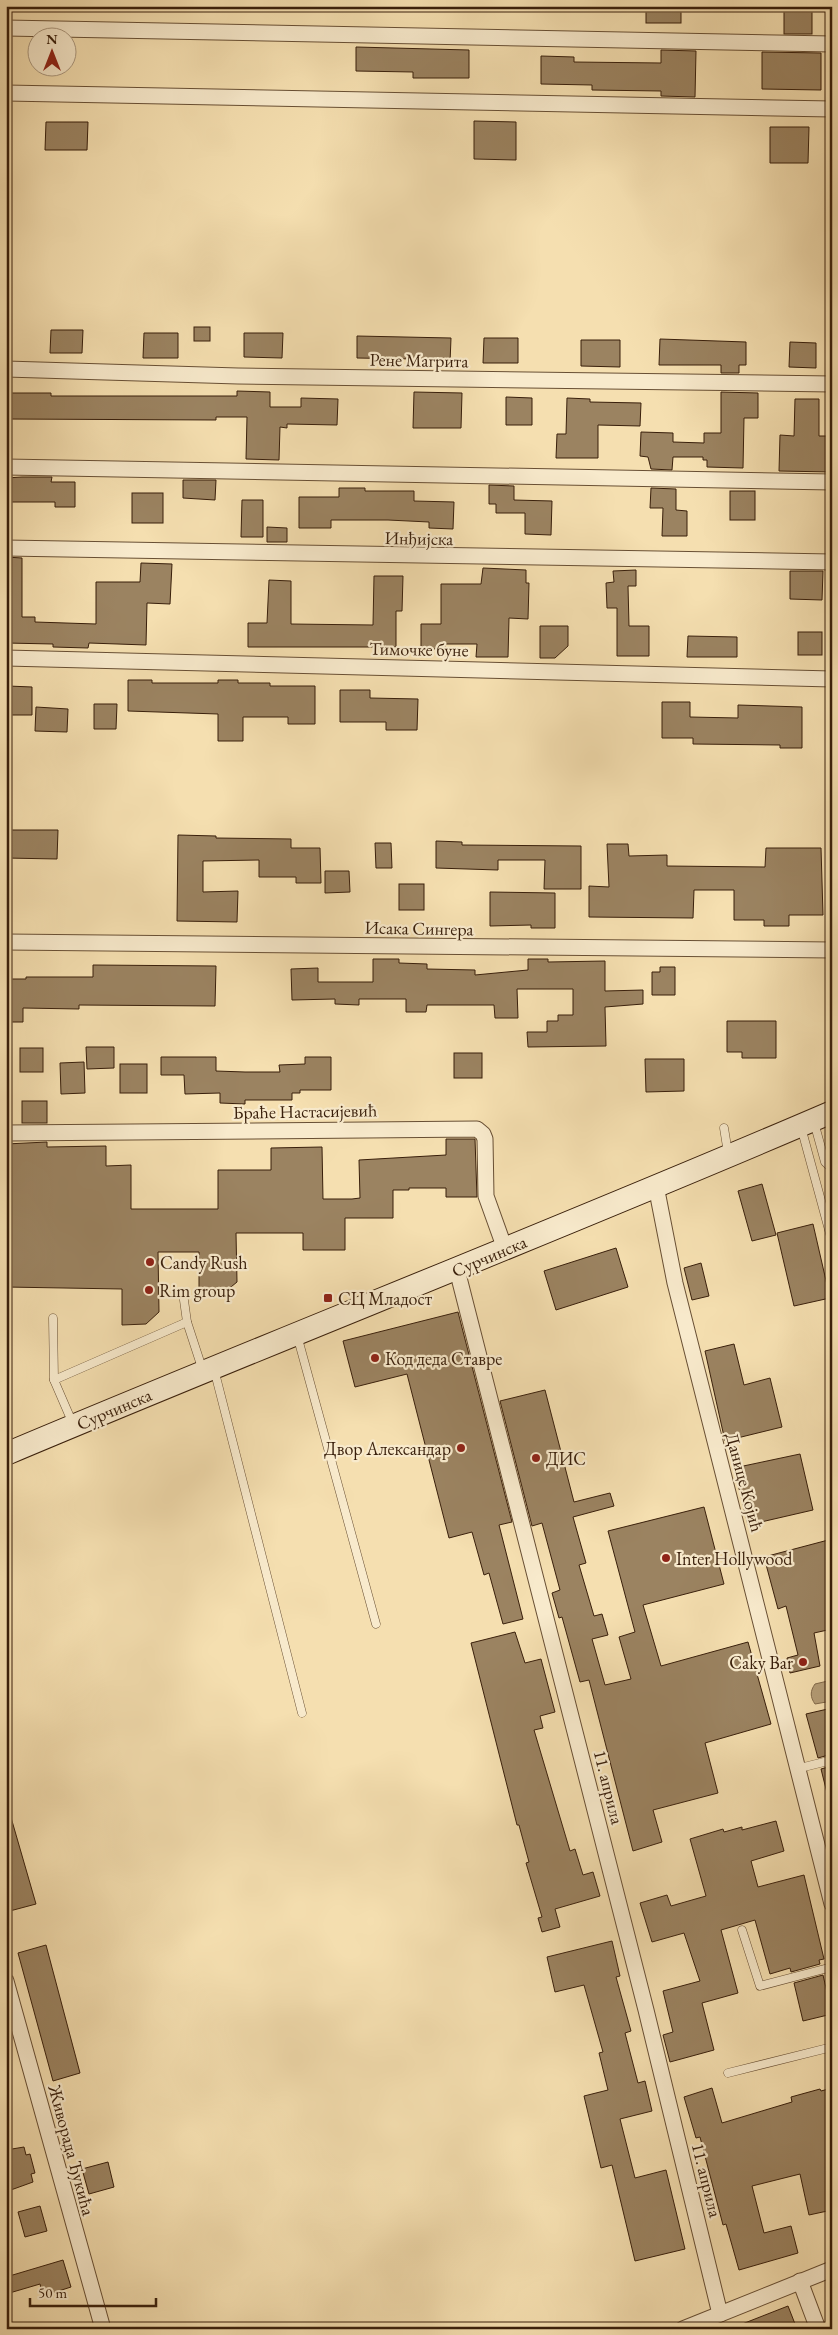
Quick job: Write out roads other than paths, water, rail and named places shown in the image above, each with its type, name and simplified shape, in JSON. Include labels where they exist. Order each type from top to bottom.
[{"type":"main road","name":"Сурчинска","points":[[6,1454],[296,1333],[457,1270],[815,1119]]},
{"type":"street","points":[[6,28],[832,44]]},
{"type":"street","points":[[6,93],[832,109]]},
{"type":"street","name":"Рене Магрита","points":[[6,369],[238,376],[832,384]]},
{"type":"street","points":[[6,467],[832,482]]},
{"type":"street","name":"Инђијска","points":[[6,548],[832,562]]},
{"type":"street","name":"Тимочке буне","points":[[6,658],[832,679]]},
{"type":"street","name":"Исака Сингера","points":[[6,942],[832,950]]},
{"type":"street","name":"Браће Настасијевић","points":[[6,1133],[477,1129],[483,1134],[484,1139],[486,1196],[505,1249]]},
{"type":"street","name":"Данице Којић","points":[[656,1186],[675,1283],[754,1592],[796,1770],[832,1904]]},
{"type":"street","name":"11. априла","points":[[457,1270],[649,2019],[720,2314]]},
{"type":"street","name":"Живорада Ђукића","points":[[6,1981],[102,2329]]},
{"type":"street","points":[[684,2329],[832,2269]]},
{"type":"street","points":[[800,2282],[818,2329]]},
{"type":"lane","points":[[815,1119],[825,1162],[832,1169]]},
{"type":"lane","points":[[815,1119],[832,1241]]},
{"type":"lane","points":[[724,1128],[728,1156]]},
{"type":"lane","points":[[183,1293],[186,1322],[208,1370],[302,1714]]},
{"type":"lane","points":[[53,1318],[54,1380],[73,1425]]},
{"type":"lane","points":[[54,1380],[186,1322]]},
{"type":"lane","points":[[296,1333],[376,1624]]},
{"type":"lane","points":[[796,1770],[832,1760]]},
{"type":"lane","points":[[742,1930],[760,1986],[832,1967]]},
{"type":"lane","points":[[728,2073],[832,2047]]},
{"type":"place","name":"Candy Rush","points":[[150,1262]]},
{"type":"place","name":"Rim group","points":[[149,1290]]},
{"type":"place","name":"СЦ Младост","points":[[328,1298]]},
{"type":"place","name":"Код деда Ставре","points":[[375,1358]]},
{"type":"place","name":"Двор Александар","points":[[461,1448]]},
{"type":"place","name":"ДИС","points":[[536,1458]]},
{"type":"place","name":"Inter Hollywood","points":[[666,1558]]},
{"type":"place","name":"Caky Bar","points":[[803,1662]]}]
